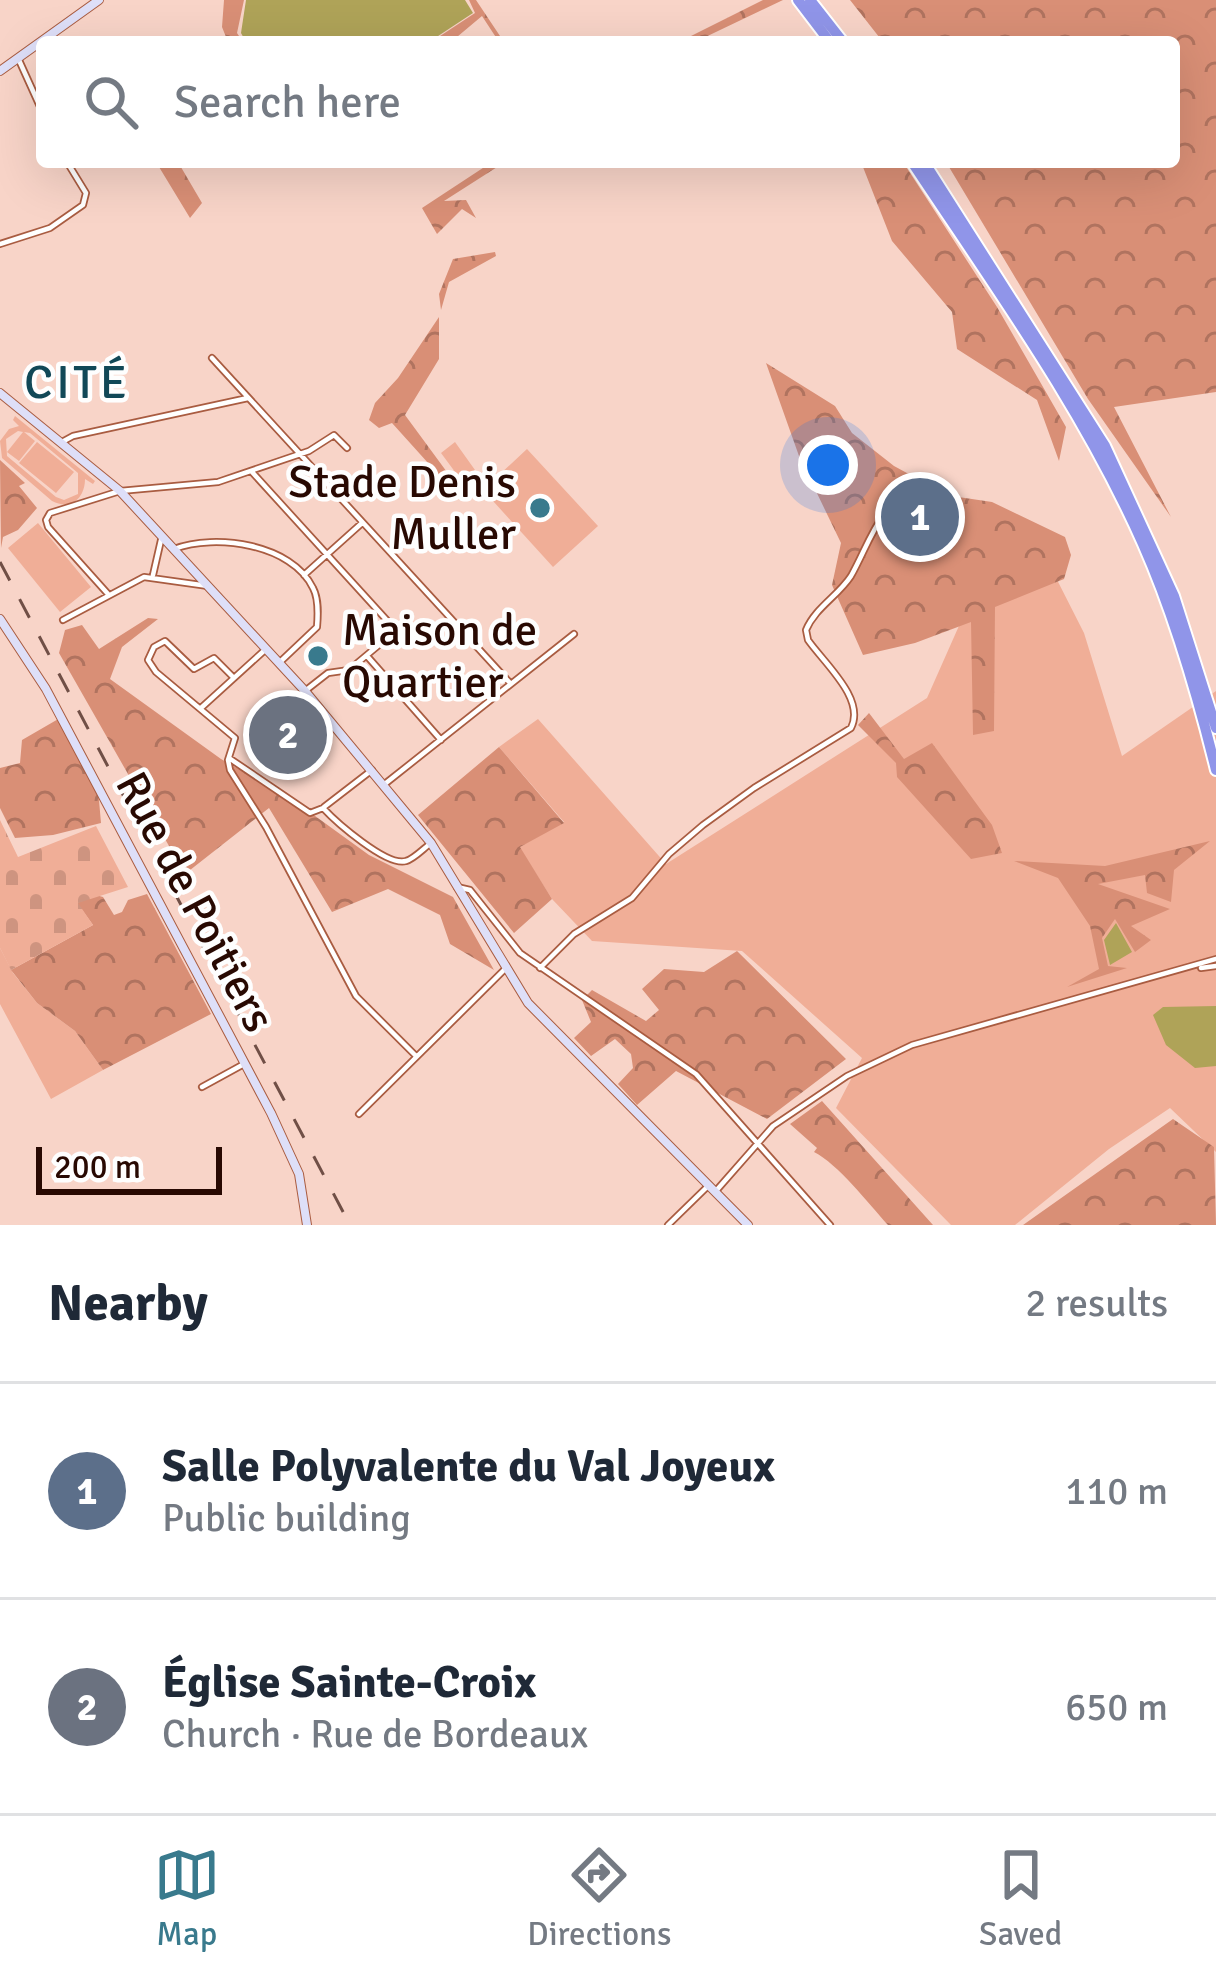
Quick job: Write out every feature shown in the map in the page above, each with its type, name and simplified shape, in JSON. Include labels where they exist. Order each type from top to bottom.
[{"type":"highway","points":[[798,0],[837,36]]},
{"type":"highway","points":[[810,0],[827,36]]},
{"type":"highway","points":[[917,168],[1064,394],[1115,484],[1167,604],[1216,770]]},
{"type":"highway","points":[[928,168],[1058,368],[1125,485],[1174,596],[1216,728]]},
{"type":"street","points":[[49,36],[99,0]]},
{"type":"street","points":[[0,71],[36,45]]},
{"type":"street","points":[[18,58],[36,98]]},
{"type":"street","points":[[0,244],[50,228],[83,206],[86,193],[71,168]]},
{"type":"street","points":[[212,358],[510,683]]},
{"type":"street","points":[[0,393],[120,491],[305,691],[431,843],[528,1003],[748,1225]]},
{"type":"street","points":[[61,442],[248,398]]},
{"type":"street","points":[[108,594],[48,526],[50,513],[120,491],[218,482],[300,454],[334,435],[347,448]]},
{"type":"street","points":[[252,472],[392,627],[392,634],[367,656],[305,691]]},
{"type":"street","points":[[540,968],[574,934],[632,898],[669,854],[703,824],[851,728],[856,718],[854,705],[808,640],[806,630],[849,579],[885,513]]},
{"type":"street","points":[[304,575],[362,522]]},
{"type":"street","points":[[153,575],[162,537]]},
{"type":"street","points":[[174,549],[190,543],[247,545],[284,558],[304,575],[315,591],[318,620],[311,634],[278,663]]},
{"type":"street","points":[[63,620],[153,575],[208,586]]},
{"type":"street","name":"Rue de Poitiers","points":[[0,619],[46,689],[244,1064],[299,1174],[308,1225]]},
{"type":"street","points":[[384,784],[574,634]]},
{"type":"street","points":[[234,678],[214,658],[194,669],[165,641],[154,647],[148,660],[235,739],[230,770],[356,996],[416,1056]]},
{"type":"street","points":[[201,708],[266,649]]},
{"type":"street","points":[[367,656],[441,740]]},
{"type":"street","points":[[229,758],[310,813],[372,770]]},
{"type":"street","points":[[323,808],[374,849],[402,862],[431,843]]},
{"type":"street","points":[[456,887],[470,890],[507,939],[540,968],[696,1074],[830,1225]]},
{"type":"street","points":[[668,1225],[747,1161],[773,1126],[847,1076],[912,1045],[1216,962]]},
{"type":"street","points":[[359,1114],[505,969]]},
{"type":"street","points":[[202,1087],[244,1064]]},
{"type":"green space","points":[[224,0],[244,0],[239,36],[226,36]]},
{"type":"green space","points":[[469,0],[476,0],[500,36],[495,36],[482,16],[458,36],[440,36],[475,13]]},
{"type":"green space","points":[[763,0],[783,0],[708,36],[691,36]]},
{"type":"green space","points":[[850,0],[1216,0],[1216,392],[1114,407],[1171,517],[1088,399],[950,168],[1180,168],[1180,36],[878,36]]},
{"type":"green space","points":[[160,168],[182,168],[202,203],[190,218]]},
{"type":"green space","points":[[483,168],[496,168],[444,201],[466,200],[476,218],[462,209],[437,234],[422,208]]},
{"type":"green space","points":[[863,168],[907,168],[997,307],[1066,427],[1059,461],[1037,400],[957,349],[952,312],[892,241]]},
{"type":"green space","points":[[495,252],[496,256],[449,282],[441,310],[439,294],[453,259]]},
{"type":"green space","points":[[439,317],[439,359],[405,415],[455,483],[447,484],[392,423],[379,428],[369,420],[375,403]]},
{"type":"green space","points":[[766,363],[835,406],[852,433],[894,466],[942,492],[937,513],[911,502],[891,518],[926,546],[945,495],[992,502],[1065,537],[1071,555],[1064,579],[995,607],[994,731],[973,735],[971,622],[915,643],[863,655],[832,585],[841,543],[799,456]]},
{"type":"green space","points":[[15,416],[93,484],[85,479],[80,497],[71,503],[52,501],[2,458],[0,441],[9,429],[19,426]],"holes":[[[23,432],[7,452],[19,461],[35,441],[24,432],[30,433],[78,473],[78,494],[64,500],[56,497],[7,456],[6,439]]]},
{"type":"green space","points":[[37,442],[74,472],[56,493],[19,463]]},
{"type":"green space","points":[[455,442],[475,470],[461,480],[441,453]]},
{"type":"green space","name":"Stade Denis Muller","points":[[527,449],[598,526],[553,567],[483,490]]},
{"type":"green space","points":[[0,460],[25,483],[19,486],[37,508],[18,530],[3,537],[1,548]]},
{"type":"green space","points":[[38,523],[91,587],[60,612],[8,548]]},
{"type":"green space","points":[[1051,568],[1084,633],[1122,756],[1216,691],[1216,1152],[1170,1108],[1109,1149],[1015,1225],[951,1225],[836,1108],[862,1058],[742,951],[592,941],[552,899],[519,847],[564,822],[499,747],[538,719],[666,864],[927,698],[962,619]]},
{"type":"green space","points":[[148,618],[158,619],[122,647],[110,679],[221,759],[293,800],[369,855],[453,897],[494,970],[450,944],[440,915],[388,889],[332,912],[269,808],[185,874],[59,653],[65,630],[82,625],[99,649]]},
{"type":"green space","points":[[869,713],[904,759],[932,743],[992,825],[1002,853],[971,859],[897,777],[896,763],[858,725]]},
{"type":"green space","points":[[60,718],[98,789],[101,823],[15,838],[0,808],[0,768],[20,763],[22,740]]},
{"type":"green space","points":[[499,747],[564,823],[520,847],[552,899],[514,933],[418,815]]},
{"type":"green space","points":[[0,820],[18,857],[96,826],[128,887],[78,903],[93,925],[11,970],[0,948]]},
{"type":"green space","points":[[1210,841],[1174,870],[1171,902],[1147,893],[1145,875],[1098,884],[1170,909],[1131,926],[1151,940],[1135,952],[1115,919],[1102,938],[1108,966],[1127,968],[1067,987],[1099,969],[1090,926],[1058,878],[1014,861],[1105,866]]},
{"type":"green space","points":[[147,894],[211,1014],[103,1070],[75,1031],[37,1003],[11,970],[93,925],[77,903],[103,897],[114,915],[122,912],[128,900]]},
{"type":"green space","points":[[0,948],[37,1003],[75,1031],[103,1070],[51,1099],[0,1004]]},
{"type":"green space","points":[[737,951],[846,1059],[767,1119],[676,1071],[637,1105],[618,1084],[633,1068],[631,1054],[615,1039],[591,1056],[574,1038],[591,1022],[582,1000],[592,990],[646,1021],[659,1010],[642,989],[664,969],[704,972]]},
{"type":"green space","points":[[822,1101],[933,1225],[888,1225],[843,1175],[814,1152],[817,1148],[790,1124]]},
{"type":"green space","points":[[1173,1119],[1214,1147],[1216,1225],[1023,1225]]},
{"type":"shaded area","points":[[246,0],[465,0],[473,13],[438,36],[241,33]]},
{"type":"shaded area","points":[[1116,923],[1132,952],[1110,965],[1104,940]]},
{"type":"shaded area","points":[[1216,1006],[1216,1066],[1195,1068],[1166,1045],[1153,1015],[1163,1007]]},
{"type":"railway","points":[[0,562],[350,1225]]},
{"type":"place","name":"Stade Denis Muller","points":[[540,508]]},
{"type":"place","name":"Salle Polyvalente du Val Joyeux","points":[[920,517]]},
{"type":"place","name":"Maison de Quartier","points":[[318,656]]},
{"type":"place","name":"Église Sainte-Croix","points":[[288,735]]},
{"type":"district","name":"CITÉ","points":[[77,382]]}]
